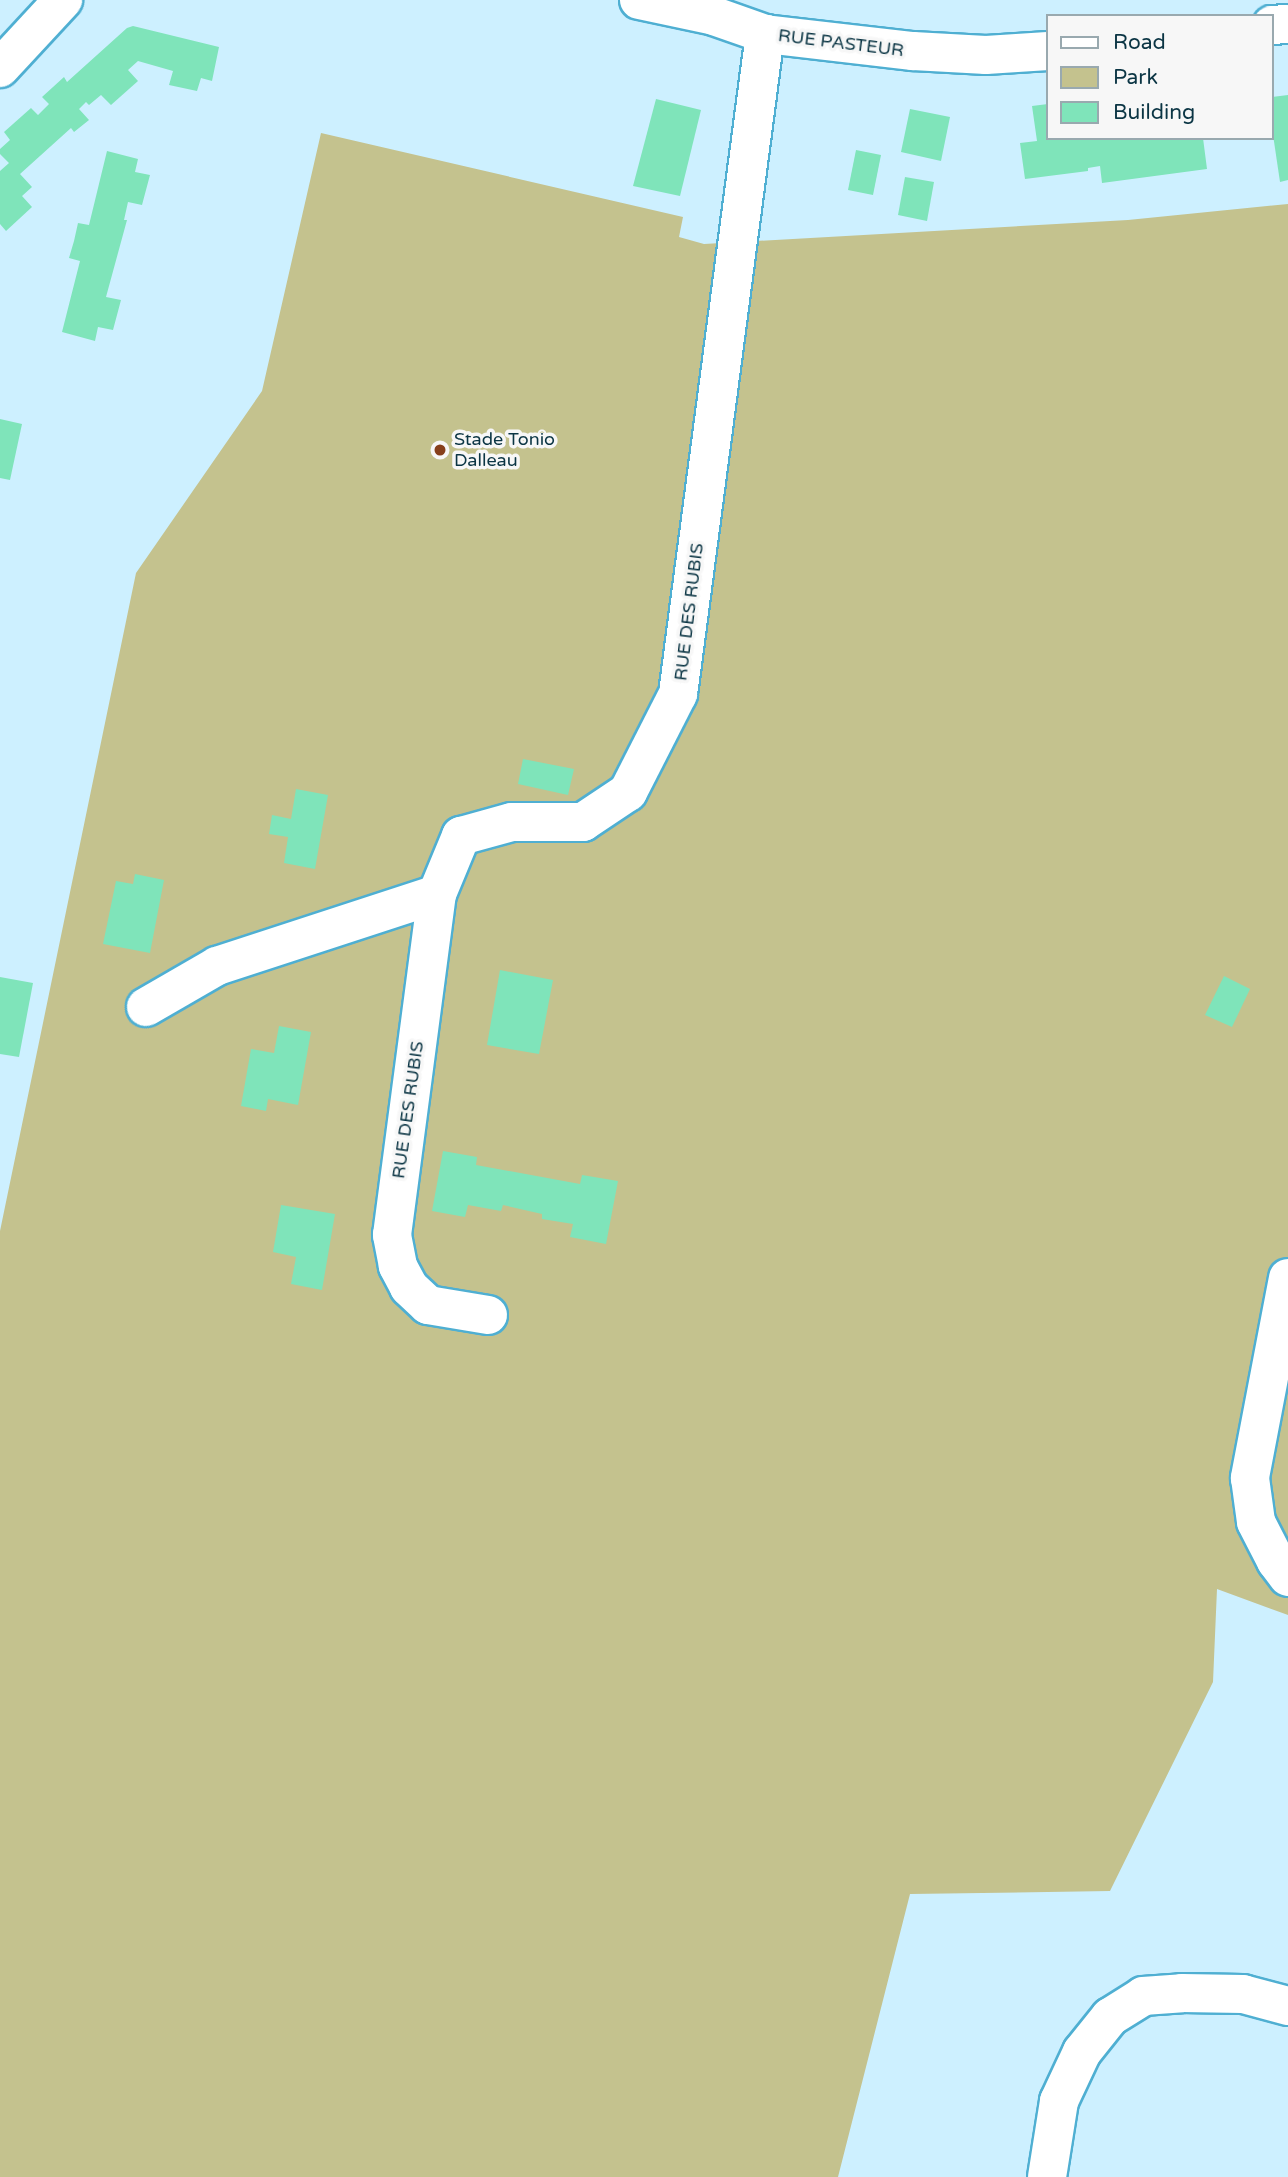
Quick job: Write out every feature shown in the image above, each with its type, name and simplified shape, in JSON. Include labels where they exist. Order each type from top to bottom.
[{"type":"street","points":[[0,68],[64,0]]},
{"type":"street","name":"RUE PASTEUR","points":[[639,0],[716,8],[765,34],[913,51],[986,55],[1046,51]]},
{"type":"street","name":"RUE DES RUBIS","points":[[488,1315],[428,1305],[409,1287],[398,1266],[391,1235],[437,894],[461,836],[512,822],[583,822],[628,792],[678,694],[765,34]]},
{"type":"street","points":[[146,1007],[217,966],[437,894]]},
{"type":"street","points":[[1288,1278],[1250,1478],[1256,1521],[1276,1561],[1288,1577]]},
{"type":"street","points":[[1047,2177],[1059,2101],[1082,2052],[1110,2017],[1143,1996],[1182,1993],[1242,1994],[1288,2006]]},
{"type":"green space","points":[[321,133],[683,217],[679,237],[704,244],[1128,220],[1288,204],[1288,1615],[1217,1589],[1213,1682],[1110,1891],[910,1894],[838,2177],[0,2177],[0,1231],[136,573],[262,391]]},
{"type":"building","points":[[133,26],[219,47],[212,81],[201,78],[197,91],[169,85],[173,71],[138,61],[128,70],[138,81],[111,105],[101,95],[89,105],[86,102],[79,109],[89,120],[74,132],[71,128],[20,174],[32,187],[22,196],[32,207],[6,231],[0,224],[0,171],[9,163],[0,154],[0,149],[10,140],[4,132],[31,108],[38,115],[49,104],[42,97],[64,77],[67,82],[127,28]]},
{"type":"building","points":[[1288,95],[1288,180],[1280,182],[1274,140],[1274,97]]},
{"type":"building","points":[[656,99],[701,110],[680,196],[633,186]]},
{"type":"building","points":[[1046,104],[1046,140],[1203,140],[1207,169],[1102,183],[1100,166],[1088,168],[1088,171],[1025,179],[1020,143],[1037,141],[1032,106]]},
{"type":"building","points":[[910,109],[950,117],[941,161],[901,152]]},
{"type":"building","points":[[856,150],[881,155],[873,195],[848,190]]},
{"type":"building","points":[[107,151],[138,159],[135,172],[150,175],[142,205],[128,202],[124,220],[127,220],[106,297],[121,300],[113,330],[98,327],[95,341],[62,332],[80,261],[69,258],[78,223],[89,225]]},
{"type":"building","points":[[905,177],[934,182],[927,221],[898,215]]},
{"type":"building","points":[[0,419],[22,424],[10,480],[0,478]]},
{"type":"building","points":[[523,759],[574,769],[568,795],[518,784]]},
{"type":"building","points":[[296,789],[328,795],[315,869],[284,863],[288,837],[269,834],[272,815],[291,819]]},
{"type":"building","points":[[135,874],[164,880],[150,953],[103,944],[116,881],[133,884]]},
{"type":"building","points":[[500,970],[553,980],[539,1054],[487,1045]]},
{"type":"building","points":[[1224,976],[1250,989],[1232,1027],[1205,1015]]},
{"type":"building","points":[[0,977],[33,983],[19,1057],[0,1054]]},
{"type":"building","points":[[279,1026],[311,1032],[298,1105],[268,1099],[266,1111],[241,1106],[251,1049],[274,1053]]},
{"type":"building","points":[[443,1151],[477,1157],[476,1165],[580,1184],[582,1175],[618,1181],[606,1244],[570,1237],[573,1224],[542,1219],[542,1214],[503,1205],[501,1211],[468,1205],[465,1217],[432,1211]]},
{"type":"building","points":[[281,1205],[335,1214],[322,1290],[291,1284],[296,1257],[273,1252]]},
{"type":"place","name":"Stade Tonio Dalleau","points":[[440,450]]}]
